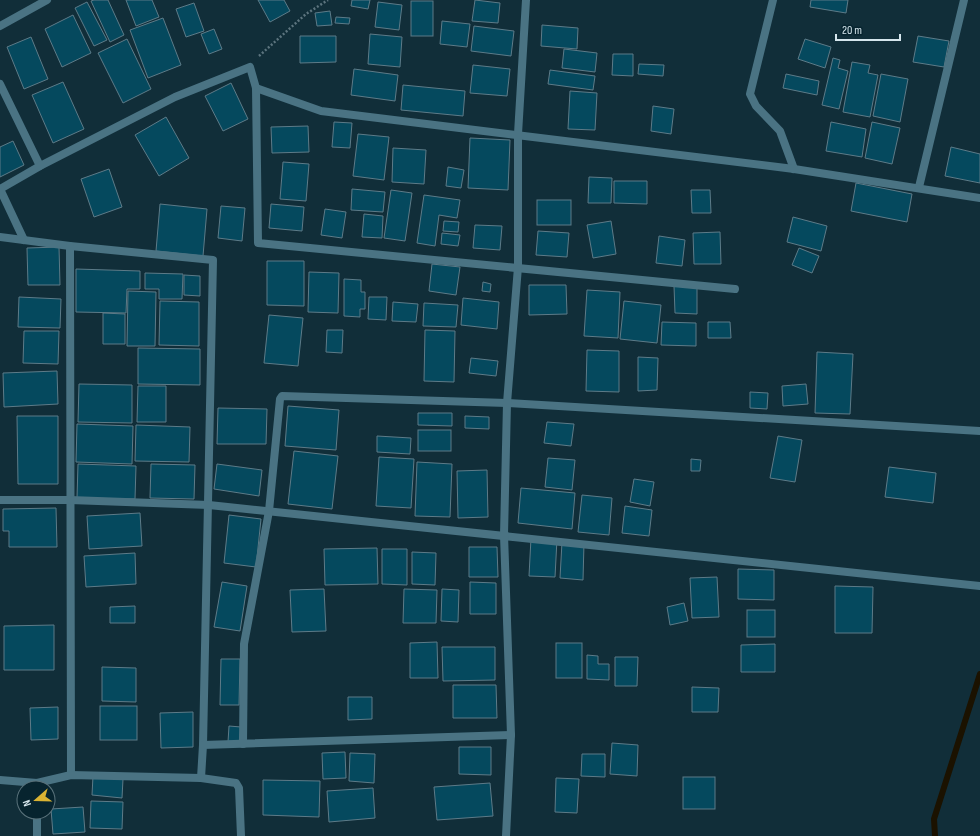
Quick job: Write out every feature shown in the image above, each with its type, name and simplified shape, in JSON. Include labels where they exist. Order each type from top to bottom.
[{"type":"street","points":[[0,26],[47,0]]},
{"type":"street","points":[[506,836],[511,734],[504,535],[507,403],[518,267],[518,134],[526,0]]},
{"type":"street","points":[[773,0],[750,94],[756,106],[780,132],[794,168]]},
{"type":"street","points":[[918,187],[964,0]]},
{"type":"street","points":[[24,240],[0,189],[40,166],[175,97],[250,67],[256,88],[258,243],[735,289]]},
{"type":"street","points":[[0,84],[40,166]]},
{"type":"street","points":[[256,88],[321,111],[794,168],[980,198]]},
{"type":"street","points":[[0,237],[70,246],[214,260],[204,745],[201,778]]},
{"type":"street","points":[[70,246],[71,775]]},
{"type":"street","points":[[243,744],[244,644],[269,511],[280,399],[282,396],[507,403],[980,431]]},
{"type":"street","points":[[0,500],[70,500],[209,505],[980,586]]},
{"type":"street","points":[[204,745],[511,734]]},
{"type":"street","points":[[56,780],[71,775],[201,778],[238,784],[241,836]]},
{"type":"street","points":[[0,780],[16,783]]},
{"type":"street","points":[[37,820],[37,836]]},
{"type":"path","points":[[250,67],[263,52],[306,14],[328,0]]},
{"type":"building","points":[[108,0],[124,35],[110,42],[91,1]]},
{"type":"building","points":[[126,0],[152,0],[159,17],[136,26]]},
{"type":"building","points":[[258,0],[284,0],[290,11],[270,22]]},
{"type":"building","points":[[352,0],[370,0],[368,9],[351,6]]},
{"type":"building","points":[[475,0],[500,3],[498,23],[472,21]]},
{"type":"building","points":[[811,0],[848,0],[846,13],[810,7]]},
{"type":"building","points":[[411,1],[433,1],[433,36],[411,36]]},
{"type":"building","points":[[87,2],[107,40],[94,46],[75,8]]},
{"type":"building","points":[[378,2],[402,5],[399,30],[375,27]]},
{"type":"building","points":[[194,3],[204,31],[186,37],[176,9]]},
{"type":"building","points":[[330,11],[332,25],[317,26],[315,13]]},
{"type":"building","points":[[73,15],[91,53],[62,67],[45,29]]},
{"type":"building","points":[[336,17],[350,18],[349,24],[335,23]]},
{"type":"building","points":[[163,18],[181,65],[148,78],[130,30]]},
{"type":"building","points":[[442,21],[470,24],[467,47],[440,44]]},
{"type":"building","points":[[542,25],[578,28],[577,49],[541,46]]},
{"type":"building","points":[[474,26],[514,31],[511,56],[471,51]]},
{"type":"building","points":[[214,29],[222,49],[209,54],[201,34]]},
{"type":"building","points":[[370,34],[402,37],[400,67],[368,64]]},
{"type":"building","points":[[300,36],[336,36],[336,62],[300,63]]},
{"type":"building","points":[[918,36],[949,41],[944,67],[913,62]]},
{"type":"building","points":[[31,37],[48,79],[24,89],[7,47]]},
{"type":"building","points":[[127,39],[151,89],[123,103],[98,53]]},
{"type":"building","points":[[805,39],[831,47],[825,68],[798,59]]},
{"type":"building","points":[[564,49],[597,53],[595,72],[562,68]]},
{"type":"building","points":[[613,54],[633,54],[633,76],[612,75]]},
{"type":"building","points":[[833,58],[840,60],[838,68],[848,71],[839,109],[822,105]]},
{"type":"building","points":[[852,62],[870,65],[868,73],[878,75],[870,117],[843,112]]},
{"type":"building","points":[[639,64],[664,65],[663,76],[638,74]]},
{"type":"building","points":[[473,65],[510,69],[507,96],[470,93]]},
{"type":"building","points":[[354,69],[398,75],[395,101],[351,95]]},
{"type":"building","points":[[550,70],[595,76],[593,90],[548,84]]},
{"type":"building","points":[[786,74],[819,81],[817,95],[783,88]]},
{"type":"building","points":[[881,74],[908,79],[900,122],[873,116]]},
{"type":"building","points":[[63,82],[84,129],[53,143],[32,95]]},
{"type":"building","points":[[231,83],[248,119],[223,131],[205,96]]},
{"type":"building","points":[[403,85],[465,91],[463,116],[401,110]]},
{"type":"building","points":[[570,91],[597,93],[595,130],[568,129]]},
{"type":"building","points":[[653,106],[674,109],[671,134],[651,131]]},
{"type":"building","points":[[166,117],[189,158],[159,176],[135,135]]},
{"type":"building","points":[[334,122],[352,123],[350,148],[332,147]]},
{"type":"building","points":[[831,122],[866,129],[862,157],[826,151]]},
{"type":"building","points":[[872,122],[900,128],[892,164],[865,158]]},
{"type":"building","points":[[308,126],[309,152],[272,153],[271,127]]},
{"type":"building","points":[[358,134],[389,137],[384,180],[353,176]]},
{"type":"building","points":[[470,138],[510,140],[508,190],[468,188]]},
{"type":"building","points":[[13,141],[24,165],[0,177],[0,147]]},
{"type":"building","points":[[951,147],[980,154],[980,183],[945,176]]},
{"type":"building","points":[[393,148],[426,150],[424,184],[392,182]]},
{"type":"building","points":[[283,162],[309,164],[306,201],[280,199]]},
{"type":"building","points":[[448,167],[464,170],[461,188],[446,186]]},
{"type":"building","points":[[109,169],[122,207],[94,217],[81,179]]},
{"type":"building","points":[[589,177],[612,178],[611,203],[588,203]]},
{"type":"building","points":[[614,181],[647,181],[647,204],[614,203]]},
{"type":"building","points":[[856,183],[912,194],[907,222],[851,211]]},
{"type":"building","points":[[352,189],[385,192],[383,212],[351,210]]},
{"type":"building","points":[[391,190],[412,193],[405,241],[384,238]]},
{"type":"building","points":[[691,190],[710,190],[711,213],[692,213]]},
{"type":"building","points":[[424,195],[460,200],[457,218],[439,215],[435,246],[417,243]]},
{"type":"building","points":[[537,200],[571,200],[571,225],[537,225]]},
{"type":"building","points":[[160,204],[207,209],[203,256],[156,251]]},
{"type":"building","points":[[271,204],[304,207],[302,231],[269,228]]},
{"type":"building","points":[[221,206],[245,208],[242,241],[218,238]]},
{"type":"building","points":[[325,209],[346,212],[342,238],[321,235]]},
{"type":"building","points":[[364,214],[383,216],[382,238],[362,237]]},
{"type":"building","points":[[793,217],[827,226],[821,251],[787,242]]},
{"type":"building","points":[[444,221],[459,222],[458,232],[443,231]]},
{"type":"building","points":[[611,221],[616,254],[593,258],[587,225]]},
{"type":"building","points":[[475,225],[502,226],[500,250],[473,248]]},
{"type":"building","points":[[538,231],[569,233],[567,257],[536,255]]},
{"type":"building","points":[[720,232],[721,264],[694,264],[693,233]]},
{"type":"building","points":[[442,233],[460,235],[458,246],[441,244]]},
{"type":"building","points":[[659,236],[685,240],[682,266],[656,263]]},
{"type":"building","points":[[59,247],[60,285],[28,285],[27,248]]},
{"type":"building","points":[[799,248],[819,256],[812,273],[792,265]]},
{"type":"building","points":[[267,261],[304,261],[304,306],[267,305]]},
{"type":"building","points":[[432,264],[460,267],[456,295],[429,291]]},
{"type":"building","points":[[76,269],[140,271],[140,289],[127,289],[126,313],[76,312]]},
{"type":"building","points":[[309,272],[339,273],[338,313],[308,312]]},
{"type":"building","points":[[145,273],[183,274],[182,299],[159,299],[159,289],[145,289]]},
{"type":"building","points":[[184,275],[200,276],[200,296],[184,295]]},
{"type":"building","points":[[344,279],[361,280],[361,292],[365,292],[365,309],[360,309],[360,317],[344,316]]},
{"type":"building","points":[[483,282],[491,284],[490,292],[482,291]]},
{"type":"building","points":[[529,285],[566,285],[567,314],[529,315]]},
{"type":"building","points":[[674,286],[697,286],[697,314],[675,313]]},
{"type":"building","points":[[587,290],[620,292],[618,338],[584,336]]},
{"type":"building","points":[[128,291],[156,292],[155,346],[127,346]]},
{"type":"building","points":[[19,297],[61,299],[60,328],[18,327]]},
{"type":"building","points":[[369,297],[387,297],[386,320],[368,319]]},
{"type":"building","points":[[463,298],[499,302],[497,329],[461,325]]},
{"type":"building","points":[[160,301],[199,302],[199,346],[159,345]]},
{"type":"building","points":[[624,301],[661,305],[657,343],[620,339]]},
{"type":"building","points":[[393,302],[418,304],[416,322],[392,321]]},
{"type":"building","points":[[424,303],[458,305],[456,327],[423,326]]},
{"type":"building","points":[[103,313],[125,314],[125,344],[103,344]]},
{"type":"building","points":[[269,315],[303,318],[298,366],[264,363]]},
{"type":"building","points":[[662,322],[696,323],[696,346],[661,345]]},
{"type":"building","points":[[708,322],[730,322],[731,338],[708,338]]},
{"type":"building","points":[[327,330],[343,330],[342,353],[326,352]]},
{"type":"building","points":[[425,330],[455,331],[454,382],[424,381]]},
{"type":"building","points":[[24,331],[59,331],[58,364],[23,363]]},
{"type":"building","points":[[138,348],[200,349],[200,385],[138,384]]},
{"type":"building","points":[[587,350],[619,351],[619,392],[586,391]]},
{"type":"building","points":[[817,352],[853,354],[850,414],[815,413]]},
{"type":"building","points":[[638,357],[658,358],[657,390],[638,391]]},
{"type":"building","points":[[471,358],[498,361],[496,376],[469,373]]},
{"type":"building","points":[[57,371],[58,404],[4,407],[3,373]]},
{"type":"building","points":[[79,384],[132,385],[132,423],[78,422]]},
{"type":"building","points":[[806,384],[808,404],[783,406],[782,386]]},
{"type":"building","points":[[138,386],[166,386],[166,422],[137,422]]},
{"type":"building","points":[[750,392],[768,393],[767,409],[750,408]]},
{"type":"building","points":[[288,406],[339,410],[336,450],[285,446]]},
{"type":"building","points":[[218,408],[267,409],[266,444],[217,444]]},
{"type":"building","points":[[418,413],[452,413],[452,426],[418,425]]},
{"type":"building","points":[[17,416],[58,416],[58,484],[18,484]]},
{"type":"building","points":[[465,416],[489,417],[489,429],[465,428]]},
{"type":"building","points":[[547,422],[574,424],[571,446],[544,443]]},
{"type":"building","points":[[77,424],[133,426],[132,464],[76,462]]},
{"type":"building","points":[[136,425],[190,427],[189,462],[135,461]]},
{"type":"building","points":[[418,430],[451,430],[451,451],[418,451]]},
{"type":"building","points":[[377,436],[411,438],[410,454],[377,452]]},
{"type":"building","points":[[778,436],[802,440],[795,482],[770,478]]},
{"type":"building","points":[[294,451],[338,456],[332,509],[288,504]]},
{"type":"building","points":[[379,457],[414,459],[411,508],[376,506]]},
{"type":"building","points":[[548,458],[575,460],[572,490],[545,487]]},
{"type":"building","points":[[691,459],[701,460],[700,471],[691,471]]},
{"type":"building","points":[[417,462],[452,464],[450,517],[415,516]]},
{"type":"building","points":[[78,464],[136,466],[135,499],[77,498]]},
{"type":"building","points":[[151,464],[195,465],[194,499],[150,498]]},
{"type":"building","points":[[217,464],[262,470],[259,496],[214,489]]},
{"type":"building","points":[[889,467],[936,473],[933,503],[885,497]]},
{"type":"building","points":[[487,470],[488,517],[458,518],[457,471]]},
{"type":"building","points":[[634,479],[654,482],[650,506],[630,502]]},
{"type":"building","points":[[521,488],[575,493],[572,529],[518,523]]},
{"type":"building","points":[[582,495],[612,498],[609,535],[578,532]]},
{"type":"building","points":[[625,506],[652,510],[649,536],[622,533]]},
{"type":"building","points":[[56,508],[57,547],[9,547],[9,531],[3,531],[3,509]]},
{"type":"building","points":[[140,513],[142,546],[89,549],[87,516]]},
{"type":"building","points":[[229,515],[261,519],[256,567],[224,563]]},
{"type":"building","points":[[531,538],[557,539],[555,577],[529,576]]},
{"type":"building","points":[[562,542],[584,543],[583,580],[560,578]]},
{"type":"building","points":[[469,547],[497,547],[498,577],[469,577]]},
{"type":"building","points":[[377,548],[378,584],[325,585],[324,549]]},
{"type":"building","points":[[382,549],[407,549],[407,585],[382,584]]},
{"type":"building","points":[[412,552],[436,553],[435,585],[412,584]]},
{"type":"building","points":[[135,553],[136,584],[86,587],[84,556]]},
{"type":"building","points":[[738,569],[774,570],[774,600],[738,599]]},
{"type":"building","points":[[717,577],[719,617],[692,618],[690,578]]},
{"type":"building","points":[[222,582],[247,586],[240,631],[214,627]]},
{"type":"building","points":[[470,582],[496,583],[496,614],[470,614]]},
{"type":"building","points":[[835,586],[873,587],[872,633],[835,633]]},
{"type":"building","points":[[324,589],[326,631],[292,632],[290,590]]},
{"type":"building","points":[[404,589],[437,590],[436,623],[403,623]]},
{"type":"building","points":[[442,589],[459,590],[458,622],[441,621]]},
{"type":"building","points":[[684,603],[688,621],[670,625],[667,607]]},
{"type":"building","points":[[135,606],[135,623],[110,623],[110,607]]},
{"type":"building","points":[[747,610],[775,610],[775,637],[747,637]]},
{"type":"building","points":[[54,625],[54,670],[4,670],[4,626]]},
{"type":"building","points":[[437,642],[438,678],[410,678],[410,643]]},
{"type":"building","points":[[556,643],[582,643],[582,678],[556,678]]},
{"type":"building","points":[[775,644],[775,672],[741,672],[741,645]]},
{"type":"building","points":[[442,647],[495,647],[495,680],[443,681]]},
{"type":"building","points":[[587,655],[598,656],[598,664],[609,664],[609,680],[587,679]]},
{"type":"building","points":[[615,657],[638,657],[637,686],[615,686]]},
{"type":"building","points":[[221,659],[240,659],[239,705],[220,705]]},
{"type":"building","points":[[102,667],[136,668],[136,702],[102,701]]},
{"type":"building","points":[[453,685],[496,685],[497,718],[453,718]]},
{"type":"building","points":[[692,687],[719,688],[718,712],[692,712]]},
{"type":"building","points":[[348,697],[372,697],[372,719],[348,720]]},
{"type":"building","points":[[100,706],[137,706],[137,740],[100,740]]},
{"type":"building","points":[[58,707],[58,739],[31,740],[30,708]]},
{"type":"building","points":[[193,712],[193,747],[161,748],[160,713]]},
{"type":"building","points":[[229,726],[241,727],[239,743],[228,742]]},
{"type":"building","points":[[612,743],[638,745],[637,776],[610,774]]},
{"type":"building","points":[[459,747],[491,747],[491,775],[459,774]]},
{"type":"building","points":[[345,752],[346,778],[323,779],[322,753]]},
{"type":"building","points":[[350,753],[375,754],[374,783],[349,781]]},
{"type":"building","points":[[582,754],[605,754],[605,777],[581,776]]},
{"type":"building","points":[[93,776],[123,779],[122,798],[92,795]]},
{"type":"building","points":[[683,777],[715,777],[715,809],[683,809]]},
{"type":"building","points":[[556,778],[579,779],[577,813],[555,812]]},
{"type":"building","points":[[263,780],[320,781],[319,817],[263,815]]},
{"type":"building","points":[[490,783],[493,816],[437,820],[434,787]]},
{"type":"building","points":[[373,788],[375,818],[329,822],[327,791]]},
{"type":"building","points":[[91,801],[123,802],[122,829],[90,828]]},
{"type":"building","points":[[83,807],[85,832],[53,834],[52,820],[56,820],[56,809]]},
{"type":"waterway","points":[[935,836],[934,819],[980,674]]}]
